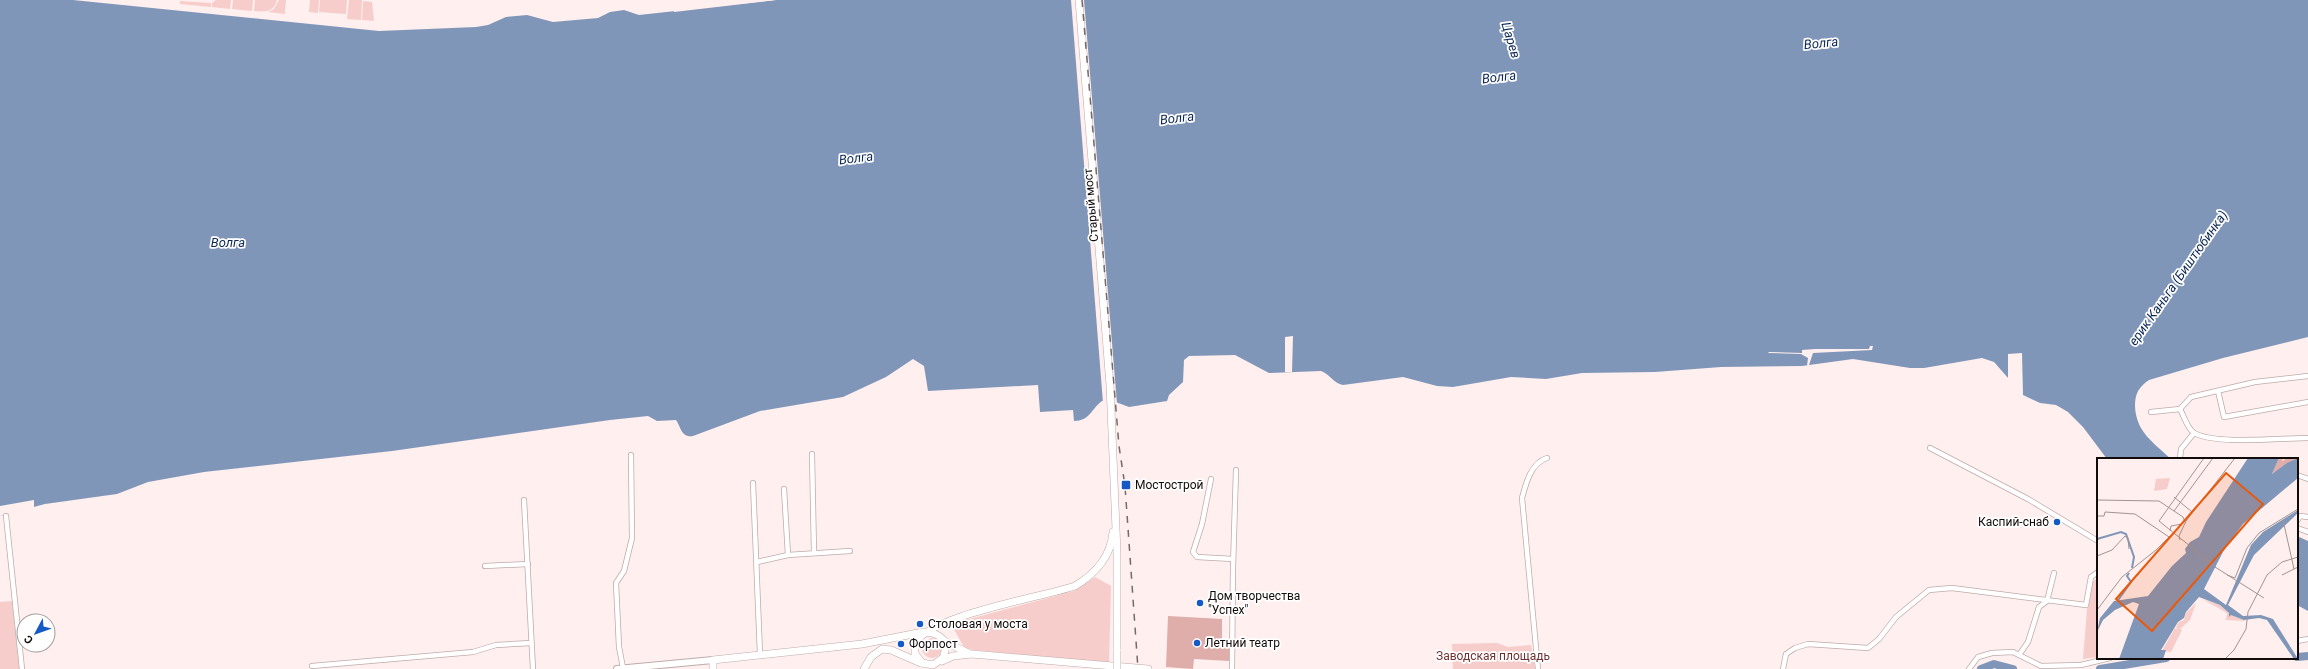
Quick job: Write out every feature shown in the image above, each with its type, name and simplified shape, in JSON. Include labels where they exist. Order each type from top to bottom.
[{"type":"main road","name":"Старый мост","points":[[1074,0],[1105,378],[1110,410]]},
{"type":"main road","name":"Старый мост","points":[[1078,0],[1109,378],[1115,514]]},
{"type":"main road","points":[[620,668],[713,660],[862,644],[927,632],[957,618],[1061,591],[1084,580],[1099,566],[1107,553],[1113,536],[1115,514]]},
{"type":"main road","points":[[1115,514],[1117,669]]},
{"type":"main road","points":[[927,632],[937,634],[944,641],[960,650],[972,654]]},
{"type":"main road","points":[[925,666],[915,654],[915,644],[927,632]]},
{"type":"main road","points":[[942,661],[946,653],[944,641]]},
{"type":"main road","points":[[864,669],[871,657],[880,649],[887,649],[925,666],[934,665],[953,656],[972,654],[1148,669]]},
{"type":"main road","points":[[713,660],[713,669]]},
{"type":"street","points":[[2151,412],[2180,409],[2191,398],[2255,382],[2308,376]]},
{"type":"street","points":[[2218,391],[2224,417],[2308,402]]},
{"type":"street","points":[[2180,409],[2190,429],[2194,433],[2221,439],[2308,438]]},
{"type":"street","points":[[2180,458],[2181,449],[2194,433]]},
{"type":"street","points":[[1930,448],[2028,499],[2097,540]]},
{"type":"street","points":[[812,454],[814,553]]},
{"type":"street","points":[[620,668],[616,583],[624,571],[632,538],[631,455]]},
{"type":"street","points":[[1538,669],[1530,597],[1522,498],[1527,480],[1537,462],[1547,458]]},
{"type":"street","points":[[1232,669],[1233,559],[1236,470]]},
{"type":"street","points":[[2298,475],[2308,479]]},
{"type":"street","points":[[1211,479],[1202,524],[1193,552],[1197,557],[1233,559]]},
{"type":"street","points":[[753,483],[760,654]]},
{"type":"street","points":[[784,489],[788,555]]},
{"type":"street","points":[[524,500],[533,669]]},
{"type":"street","points":[[6,516],[22,669]]},
{"type":"street","points":[[2298,519],[2300,516],[2308,517]]},
{"type":"street","points":[[2298,528],[2308,532]]},
{"type":"street","points":[[757,562],[788,555],[850,551]]},
{"type":"street","points":[[485,566],[528,564]]},
{"type":"street","points":[[2019,655],[2028,642],[2039,607],[2047,601],[2054,572]]},
{"type":"street","points":[[1783,669],[1786,654],[1802,645],[1868,648],[1879,639],[1896,617],[1921,596],[1933,589],[1952,588],[2086,605],[2091,577],[2097,573]]},
{"type":"street","points":[[2298,641],[2308,639]]},
{"type":"street","points":[[312,666],[473,652],[496,645],[531,643]]},
{"type":"street","points":[[862,644],[887,649]]},
{"type":"street","points":[[1969,669],[1978,657],[1992,653],[2013,652],[2041,666],[2081,664],[2105,659]]},
{"type":"green space","points":[[216,0],[231,0],[230,9],[212,7],[212,3]]},
{"type":"green space","points":[[233,0],[253,0],[252,11],[232,9]]},
{"type":"green space","points":[[255,0],[277,0],[274,7],[271,9],[254,11]]},
{"type":"green space","points":[[279,0],[286,0],[285,14],[268,12],[274,9]]},
{"type":"green space","points":[[310,0],[319,0],[318,13],[309,12]]},
{"type":"green space","points":[[320,0],[347,0],[346,14],[319,12]]},
{"type":"green space","points":[[349,0],[362,0],[361,20],[347,19]]},
{"type":"green space","points":[[180,1],[211,3],[211,7],[180,4]]},
{"type":"green space","points":[[363,1],[372,2],[374,21],[362,20]]},
{"type":"green space","points":[[1095,577],[1111,586],[1109,663],[965,649],[951,624],[1074,591]]},
{"type":"green space","points":[[2097,578],[2097,657],[2083,659],[2089,585]]},
{"type":"green space","points":[[12,601],[16,653],[17,653],[19,669],[0,669],[0,602]]},
{"type":"green space","points":[[932,638],[939,641],[942,648],[939,655],[932,658],[925,655],[922,648],[925,641]]},
{"type":"green space","name":"Заводская площадь","points":[[1497,643],[1508,647],[1531,645],[1535,669],[1453,669],[1452,644]]},
{"type":"shaded area","points":[[1168,616],[1222,619],[1222,646],[1230,647],[1229,661],[1194,659],[1193,669],[1166,667]]},
{"type":"water","name":"Волга","points":[[0,0],[73,0],[379,31],[476,27],[488,25],[506,17],[527,15],[553,22],[598,18],[610,12],[624,10],[639,15],[776,0],[2308,0],[2308,337],[2223,358],[2149,380],[2143,385],[2138,391],[2135,401],[2136,415],[2142,430],[2152,442],[2170,458],[2106,458],[2083,427],[2068,412],[2056,405],[2040,403],[2023,395],[1994,362],[1982,358],[1924,368],[1910,368],[1853,359],[1802,366],[1721,367],[1655,372],[1582,373],[1546,379],[1511,377],[1453,387],[1437,386],[1403,377],[1343,385],[1321,371],[1269,373],[1235,355],[1189,356],[1184,360],[1183,382],[1169,395],[1167,401],[1129,407],[1113,401],[1102,401],[1087,417],[1074,421],[1073,410],[1040,412],[1038,385],[928,391],[924,366],[913,359],[886,377],[843,397],[760,411],[693,436],[684,434],[676,420],[657,421],[648,416],[610,420],[392,451],[204,472],[148,482],[117,494],[45,504],[0,516]]},
{"type":"water","points":[[2298,536],[2308,541],[2308,611],[2298,606]]},
{"type":"pier","points":[[755,0],[776,0],[674,12],[674,10]]},
{"type":"pier","points":[[1071,0],[1084,0],[1117,404],[1103,403]]},
{"type":"pier","points":[[1293,336],[1292,372],[1285,372],[1285,337]]},
{"type":"pier","points":[[1870,346],[1873,346],[1872,350],[1813,353],[1809,365],[1807,366],[1808,358],[1801,354],[1768,353],[1802,353],[1802,350],[1815,349],[1869,349]]},
{"type":"pier","points":[[2022,353],[2023,396],[2008,381],[2008,354]]},
{"type":"pier","points":[[34,500],[34,508],[0,516],[0,506]]},
{"type":"waterway","name":"ерик Каньга (Биштюбинка)","points":[[2298,657],[2308,656]]},
{"type":"waterway","name":"ерик Каньга (Биштюбинка)","points":[[2100,669],[2160,659]]},
{"type":"waterway","name":"ерик Каньга (Биштюбинка)","points":[[1981,669],[1994,664],[2013,669]]},
{"type":"railway","points":[[1082,0],[1119,446],[1125,486],[1138,669]]},
{"type":"place","name":"Мостострой","points":[[1126,485]]},
{"type":"place","name":"Каспий-снаб","points":[[2057,522]]},
{"type":"place","name":"Дом творчества \"Успех\"","points":[[1200,603]]},
{"type":"place","name":"Столовая у моста","points":[[920,624]]},
{"type":"place","name":"Летний театр","points":[[1197,643]]},
{"type":"place","name":"Форпост","points":[[901,644]]},
{"type":"water label","name":"Царев","points":[[1511,40]]}]
